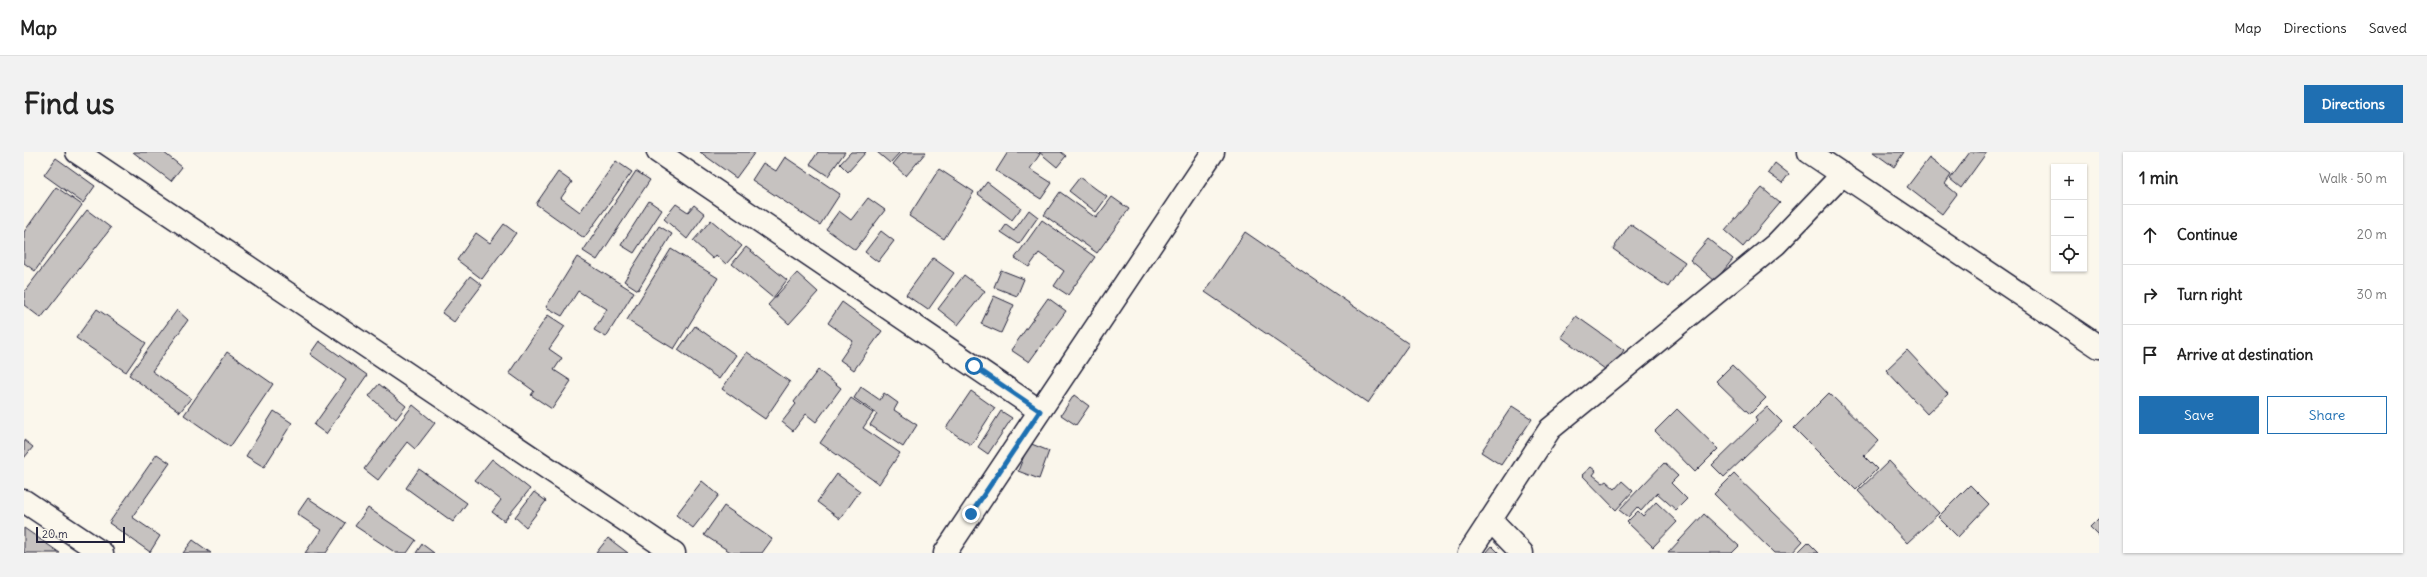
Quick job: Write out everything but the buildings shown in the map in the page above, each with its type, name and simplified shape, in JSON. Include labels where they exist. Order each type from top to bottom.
[{"type":"street","points":[[78,152],[674,553]]},
{"type":"street","points":[[658,152],[1040,411]]},
{"type":"street","points":[[945,553],[1213,152]]},
{"type":"street","points":[[1809,152],[2099,346]]},
{"type":"street","points":[[1469,553],[1550,429],[1776,244],[1842,174]]},
{"type":"street","points":[[24,501],[102,553]]},
{"type":"street","points":[[1490,520],[1522,553]]},
{"type":"route","points":[[971,514],[1040,411],[974,366]]}]
